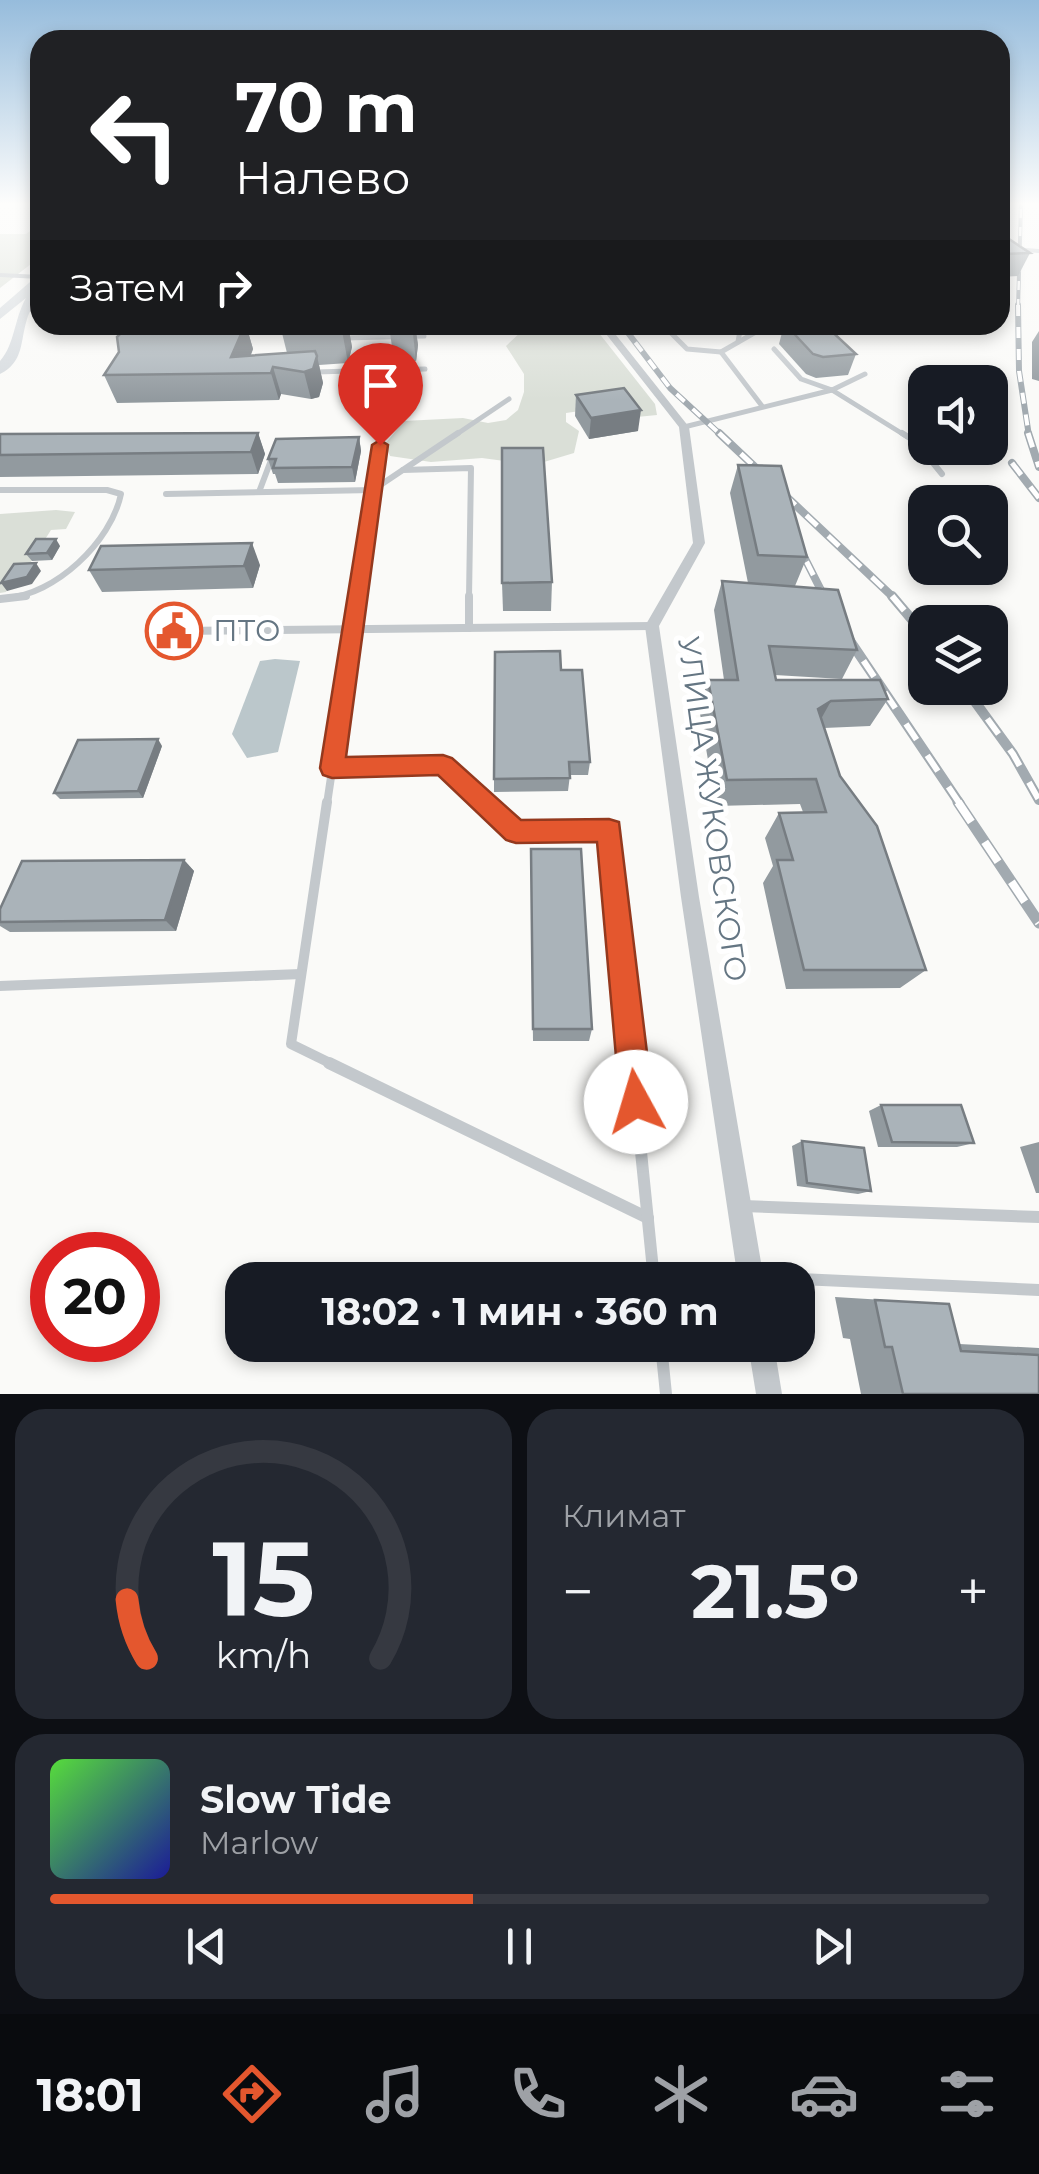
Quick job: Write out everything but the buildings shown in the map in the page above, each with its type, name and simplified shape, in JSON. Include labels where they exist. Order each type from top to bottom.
[{"type":"main road","points":[[0,303],[30,286]]},
{"type":"main road","points":[[0,314],[30,288]]},
{"type":"main road","points":[[0,370],[16,351],[22,318],[30,301]]},
{"type":"street","points":[[611,335],[684,428]]},
{"type":"street","name":"УЛИЦА ЖУКОВСКОГО","points":[[684,428],[699,543],[652,626],[748,1262]]},
{"type":"street","points":[[764,1362],[769,1394]]},
{"type":"lane","points":[[0,275],[30,279]]},
{"type":"lane","points":[[673,335],[687,348],[721,352],[750,335]]},
{"type":"lane","points":[[738,342],[740,335]]},
{"type":"lane","points":[[332,339],[424,336]]},
{"type":"lane","points":[[774,349],[801,379],[832,390],[916,442],[942,474]]},
{"type":"lane","points":[[721,352],[762,406]]},
{"type":"lane","points":[[306,372],[425,368]]},
{"type":"lane","points":[[684,428],[832,390],[864,374]]},
{"type":"lane","points":[[166,494],[373,490],[510,399]]},
{"type":"lane","points":[[380,445],[291,1044],[648,1218]]},
{"type":"lane","points":[[259,492],[275,448]]},
{"type":"lane","points":[[404,470],[471,468],[469,628]]},
{"type":"lane","points":[[0,490],[107,490],[121,494],[80,563],[36,595],[0,599]]},
{"type":"lane","points":[[174,632],[652,626]]},
{"type":"lane","points":[[332,768],[443,765],[516,832],[609,830],[652,1262]]},
{"type":"lane","points":[[0,986],[302,974]]},
{"type":"lane","points":[[739,1206],[1039,1217]]},
{"type":"lane","points":[[815,1281],[1039,1290]]},
{"type":"lane","points":[[663,1362],[666,1394]]},
{"type":"shaded area","points":[[0,270],[23,270],[0,288]]},
{"type":"shaded area","points":[[518,335],[601,335],[655,404],[657,415],[637,417],[622,405],[566,413],[566,422],[579,431],[574,453],[534,465],[482,458],[431,462],[390,456],[385,444],[404,421],[463,418],[488,423],[506,420],[518,410],[524,374],[506,346]]},
{"type":"shaded area","points":[[75,512],[66,529],[51,530],[25,571],[19,571],[6,592],[0,593],[0,514]]},
{"type":"shaded area","points":[[260,661],[300,661],[278,752],[247,758],[232,734]]},
{"type":"railway","points":[[1018,307],[1019,270]]},
{"type":"railway","points":[[1018,307],[1019,371],[1029,436]]},
{"type":"railway","points":[[630,335],[670,388],[722,436]]},
{"type":"railway","points":[[719,433],[892,597]]},
{"type":"railway","points":[[1028,433],[1039,467]]},
{"type":"railway","points":[[1012,463],[1039,498]]},
{"type":"railway","points":[[793,535],[825,598]]},
{"type":"railway","points":[[824,596],[838,623],[960,804]]},
{"type":"railway","points":[[892,597],[908,615]]},
{"type":"railway","points":[[977,705],[1013,754],[1039,800]]},
{"type":"railway","points":[[958,802],[1039,923]]},
{"type":"place","name":"ПТО","points":[[174,631]]},
{"type":"route","points":[[380,445],[332,768],[443,765],[516,832],[609,830],[636,1102]]}]
